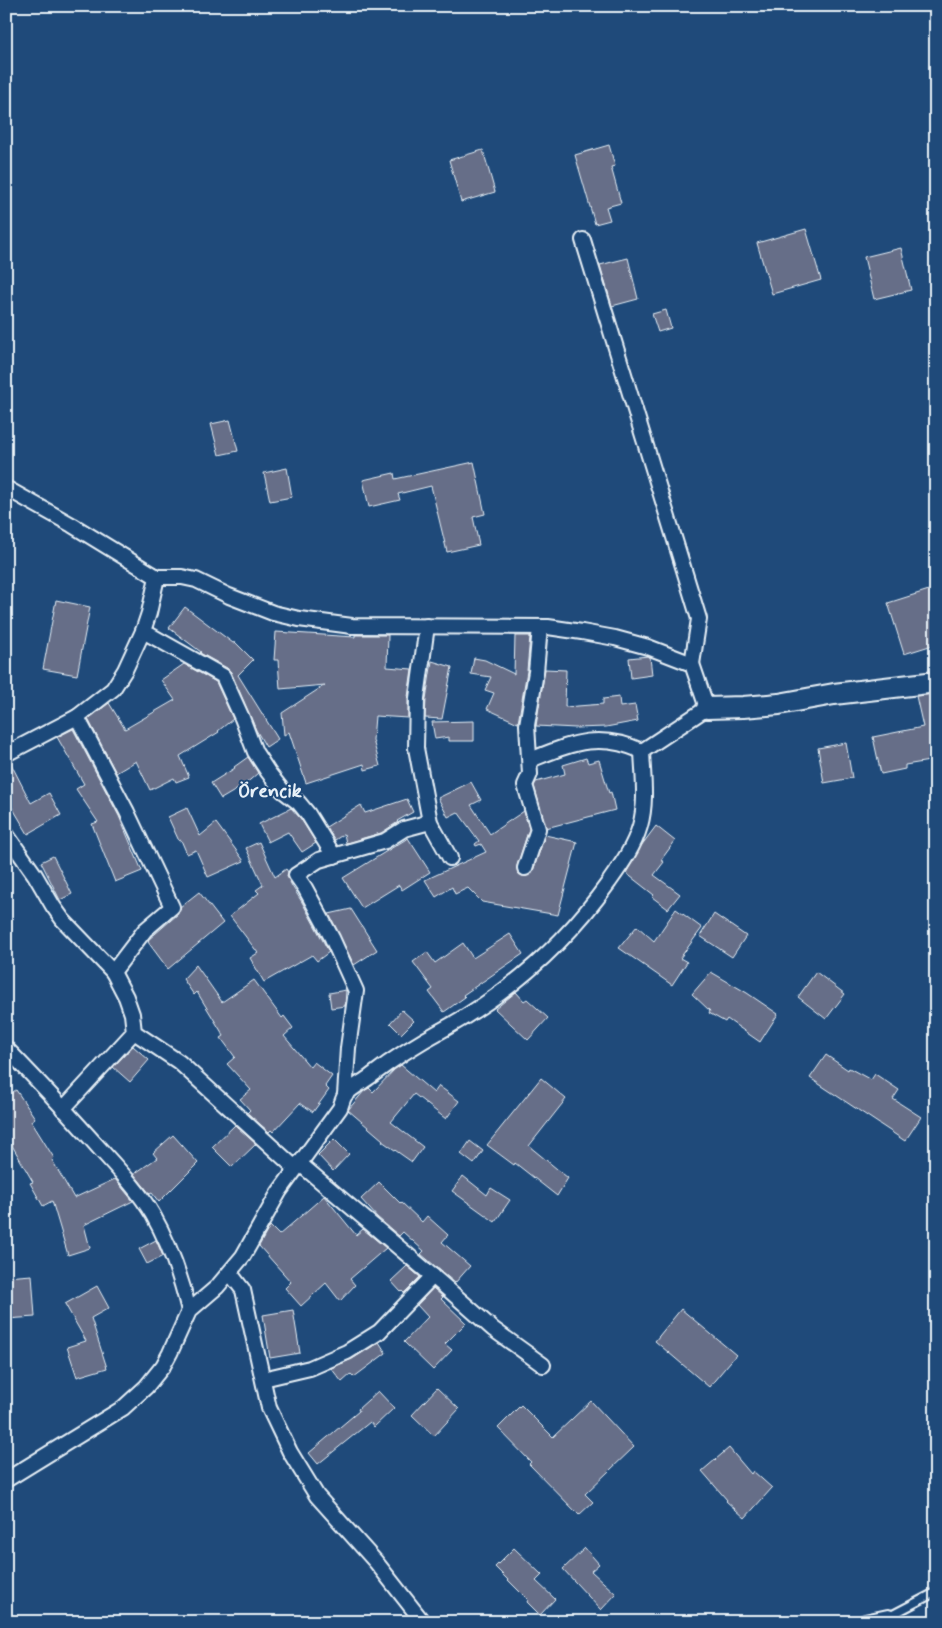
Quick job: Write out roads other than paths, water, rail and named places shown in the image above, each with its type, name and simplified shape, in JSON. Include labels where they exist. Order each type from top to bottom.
[{"type":"street","points":[[583,240],[699,619],[692,664],[707,708]]},
{"type":"street","points":[[6,488],[72,525],[156,577],[182,577],[196,580],[273,613],[299,619],[352,626],[540,627],[582,632],[648,647],[692,664]]},
{"type":"street","points":[[6,754],[77,717],[113,689],[125,670],[143,631],[156,577]]},
{"type":"street","points":[[428,626],[417,698],[416,748],[430,822],[450,858]]},
{"type":"street","points":[[526,868],[538,829],[524,785],[530,774],[527,725],[536,672],[540,627]]},
{"type":"street","points":[[143,631],[223,676],[255,752],[282,790],[300,804],[308,814],[334,856]]},
{"type":"street","points":[[642,751],[707,708],[779,704],[834,694],[936,682]]},
{"type":"street","points":[[77,717],[127,812],[172,907],[145,930],[113,972]]},
{"type":"street","points":[[530,760],[561,748],[590,740],[615,741],[642,751]]},
{"type":"street","points":[[345,1095],[398,1056],[472,1012],[522,978],[567,935],[604,889],[628,854],[635,840],[643,812],[642,751]]},
{"type":"street","points":[[6,1480],[123,1408],[146,1387],[163,1366],[189,1311],[230,1273],[254,1237],[279,1192],[340,1108],[345,1095],[348,1048],[356,991],[332,938],[296,875],[319,860],[385,841],[404,829],[430,822]]},
{"type":"street","points":[[6,834],[35,875],[63,920],[113,972],[132,1014],[134,1032],[64,1108]]},
{"type":"street","points":[[134,1032],[179,1062],[297,1166],[433,1276],[492,1329],[542,1365]]},
{"type":"street","points":[[6,1048],[64,1108],[142,1198],[153,1214],[173,1257],[189,1311]]},
{"type":"street","points":[[230,1273],[243,1290],[269,1408],[290,1452],[317,1496],[376,1562],[423,1622]]},
{"type":"street","points":[[263,1378],[310,1368],[347,1352],[379,1332],[433,1276]]},
{"type":"street","points":[[865,1622],[895,1620]]},
{"type":"lane","points":[[895,1620],[936,1592]]},
{"type":"district","name":"Örencik","points":[[270,791]]}]
